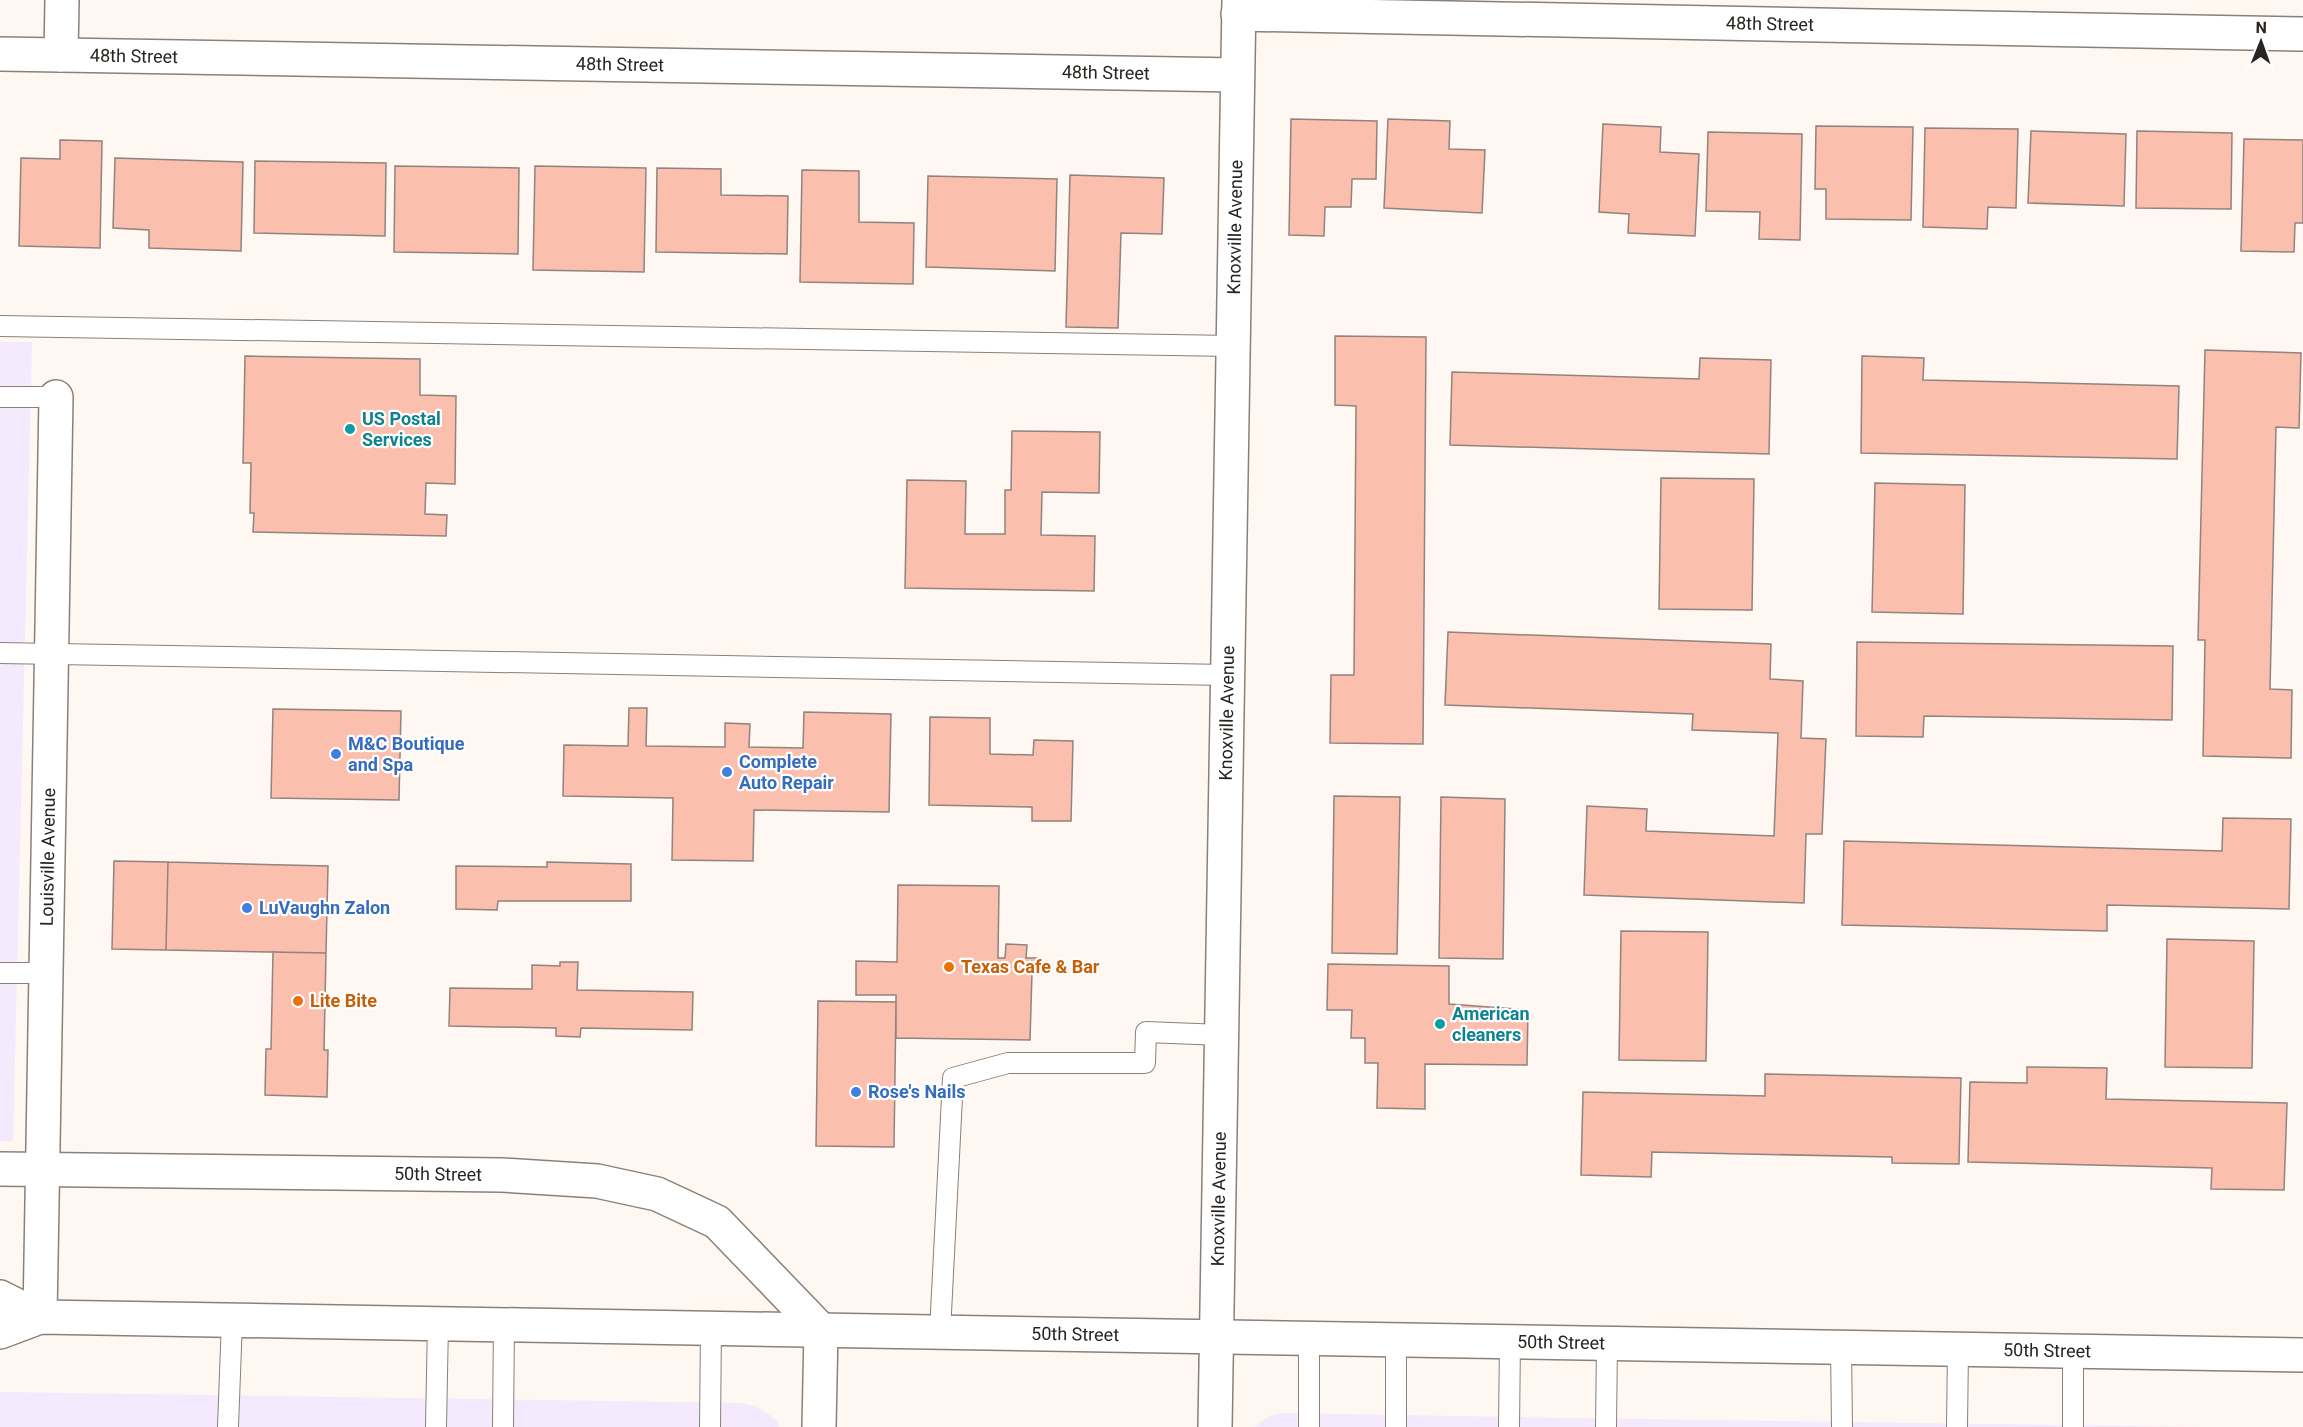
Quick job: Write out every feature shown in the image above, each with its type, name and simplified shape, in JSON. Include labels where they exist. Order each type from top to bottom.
[{"type":"street","points":[[61,55],[62,0]]},
{"type":"street","name":"48th Street","points":[[1238,7],[2303,34]]},
{"type":"street","name":"Knoxville Avenue","points":[[1215,1427],[1238,7]]},
{"type":"street","name":"48th Street","points":[[0,54],[1237,75]]},
{"type":"street","name":"Louisville Avenue","points":[[40,1317],[56,397]]},
{"type":"street","name":"50th Street","points":[[0,1169],[502,1175],[597,1181],[657,1194],[717,1222],[821,1330]]},
{"type":"street","name":"50th Street","points":[[0,1297],[40,1317]]},
{"type":"street","name":"50th Street","points":[[0,1332],[40,1317],[2303,1354]]},
{"type":"street","points":[[819,1427],[821,1330]]},
{"type":"lane","points":[[0,326],[1233,346]]},
{"type":"lane","points":[[0,397],[56,397]]},
{"type":"lane","points":[[0,653],[1227,675]]},
{"type":"lane","points":[[0,973],[46,974]]},
{"type":"lane","points":[[940,1332],[953,1078],[1008,1064],[1145,1063],[1146,1032],[1222,1035]]},
{"type":"lane","points":[[228,1427],[232,1320]]},
{"type":"lane","points":[[436,1427],[438,1323]]},
{"type":"lane","points":[[502,1427],[504,1324]]},
{"type":"lane","points":[[710,1427],[711,1328]]},
{"type":"lane","points":[[1309,1338],[1309,1427]]},
{"type":"lane","points":[[1395,1339],[1396,1427]]},
{"type":"lane","points":[[1509,1427],[1510,1341]]},
{"type":"lane","points":[[1606,1427],[1607,1343]]},
{"type":"lane","points":[[1841,1347],[1842,1427]]},
{"type":"lane","points":[[1957,1427],[1958,1348]]},
{"type":"lane","points":[[2073,1351],[2073,1427]]},
{"type":"shaded area","points":[[0,342],[32,342],[13,1141],[0,1141]]},
{"type":"shaded area","points":[[0,1392],[741,1403],[755,1406],[767,1413],[777,1421],[779,1427],[0,1427]]},
{"type":"shaded area","points":[[1281,1413],[2198,1427],[1255,1427],[1269,1416]]},
{"type":"building","points":[[1291,119],[1377,121],[1376,179],[1352,179],[1351,207],[1325,207],[1324,236],[1289,235]]},
{"type":"building","points":[[1388,119],[1450,121],[1449,149],[1485,150],[1482,213],[1384,208]]},
{"type":"building","points":[[1603,124],[1661,127],[1660,152],[1699,154],[1695,236],[1628,233],[1629,214],[1599,212]]},
{"type":"building","points":[[1816,126],[1913,127],[1911,220],[1826,219],[1826,189],[1815,189]]},
{"type":"building","points":[[1925,128],[2018,129],[2016,208],[1988,207],[1987,229],[1923,227]]},
{"type":"building","points":[[2031,131],[2126,134],[2124,206],[2028,203]]},
{"type":"building","points":[[2137,131],[2232,133],[2231,209],[2136,208]]},
{"type":"building","points":[[1708,132],[1802,134],[1800,240],[1759,239],[1760,212],[1706,211]]},
{"type":"building","points":[[2244,139],[2303,140],[2303,223],[2295,223],[2294,252],[2241,251]]},
{"type":"building","points":[[60,140],[102,141],[100,248],[19,246],[21,158],[60,159]]},
{"type":"building","points":[[115,158],[243,162],[241,251],[149,248],[149,230],[113,228]]},
{"type":"building","points":[[255,161],[386,163],[385,236],[254,233]]},
{"type":"building","points":[[395,166],[519,168],[518,254],[394,252]]},
{"type":"building","points":[[535,166],[646,168],[644,272],[533,270]]},
{"type":"building","points":[[657,168],[721,169],[721,195],[788,196],[787,254],[656,252]]},
{"type":"building","points":[[802,170],[859,171],[859,222],[914,223],[913,284],[800,282]]},
{"type":"building","points":[[1070,175],[1164,178],[1162,234],[1121,233],[1118,328],[1066,327]]},
{"type":"building","points":[[928,176],[1057,179],[1055,271],[926,267]]},
{"type":"building","points":[[1335,336],[1426,337],[1423,744],[1330,743],[1331,675],[1354,675],[1356,406],[1335,405]]},
{"type":"building","points":[[2205,350],[2301,353],[2299,428],[2276,427],[2270,689],[2292,690],[2291,758],[2203,756],[2205,640],[2198,640]]},
{"type":"building","name":"US Postal Services","points":[[245,356],[420,359],[420,395],[456,396],[455,484],[426,483],[425,514],[447,515],[446,536],[253,532],[254,513],[250,513],[251,463],[243,463]]},
{"type":"building","points":[[1862,356],[1924,358],[1923,380],[2179,386],[2177,459],[1861,453]]},
{"type":"building","points":[[1700,358],[1771,360],[1769,454],[1450,445],[1452,372],[1699,379]]},
{"type":"building","points":[[1012,431],[1100,432],[1099,493],[1042,492],[1041,535],[1095,536],[1094,591],[905,588],[907,480],[966,481],[965,534],[1005,534],[1005,490],[1011,490]]},
{"type":"building","points":[[1661,478],[1754,479],[1752,610],[1659,609]]},
{"type":"building","points":[[1875,483],[1965,485],[1963,614],[1872,612]]},
{"type":"building","points":[[1448,632],[1771,644],[1770,679],[1803,681],[1801,738],[1826,739],[1822,834],[1806,834],[1804,903],[1584,895],[1587,806],[1647,809],[1646,831],[1774,836],[1778,733],[1692,730],[1693,714],[1445,705]]},
{"type":"building","points":[[1857,642],[2173,646],[2172,720],[1924,716],[1923,737],[1856,736]]},
{"type":"building","name":"Complete Auto Repair","points":[[629,708],[647,708],[646,746],[725,747],[725,723],[750,724],[749,747],[803,748],[804,712],[891,714],[889,812],[754,810],[753,861],[672,860],[673,798],[563,796],[564,745],[628,746]]},
{"type":"building","name":"M&C Boutique and Spa","points":[[273,709],[401,711],[399,800],[271,798]]},
{"type":"building","points":[[930,717],[990,718],[990,754],[1033,755],[1034,740],[1073,741],[1071,821],[1032,821],[1032,807],[929,805]]},
{"type":"building","points":[[1334,796],[1400,797],[1397,954],[1332,953]]},
{"type":"building","points":[[1441,797],[1505,799],[1503,959],[1439,958]]},
{"type":"building","points":[[2223,818],[2291,819],[2289,909],[2107,905],[2107,931],[1842,925],[1844,841],[2222,851]]},
{"type":"building","points":[[114,861],[168,862],[166,950],[112,949]]},
{"type":"building","name":"LuVaughn Zalon","points":[[168,862],[328,866],[326,953],[166,950]]},
{"type":"building","points":[[547,862],[631,864],[631,901],[498,901],[497,910],[456,909],[456,866],[547,867]]},
{"type":"building","name":"Texas Cafe & Bar","points":[[898,885],[999,886],[998,958],[1005,958],[1006,944],[1027,945],[1026,958],[1041,958],[1041,973],[1032,973],[1030,1040],[896,1038],[896,995],[856,995],[856,961],[897,962]]},
{"type":"building","points":[[1621,931],[1708,932],[1706,1061],[1619,1060]]},
{"type":"building","points":[[2167,939],[2254,941],[2252,1068],[2165,1067]]},
{"type":"building","name":"Lite Bite","points":[[273,952],[326,953],[324,1050],[328,1050],[327,1097],[265,1095],[266,1049],[271,1049]]},
{"type":"building","points":[[560,962],[578,962],[577,990],[693,992],[692,1030],[581,1028],[580,1037],[556,1036],[556,1028],[449,1026],[450,988],[532,989],[532,965],[560,966]]},
{"type":"building","name":"American cleaners","points":[[1328,964],[1449,966],[1449,1004],[1528,1010],[1527,1065],[1425,1064],[1425,1109],[1377,1108],[1378,1063],[1365,1063],[1365,1038],[1351,1038],[1352,1010],[1327,1010]]},
{"type":"building","name":"Rose's Nails","points":[[818,1001],[896,1002],[894,1147],[816,1146]]},
{"type":"building","points":[[2027,1067],[2107,1068],[2106,1099],[2287,1103],[2284,1190],[2211,1189],[2212,1168],[1968,1162],[1970,1082],[2027,1083]]},
{"type":"building","points":[[1765,1074],[1961,1078],[1959,1164],[1892,1163],[1892,1157],[1652,1152],[1651,1177],[1581,1175],[1583,1092],[1765,1096]]},
{"type":"place","name":"US Postal Services","points":[[350,429]]},
{"type":"place","name":"M&C Boutique and Spa","points":[[336,754]]},
{"type":"place","name":"Complete Auto Repair","points":[[727,772]]},
{"type":"place","name":"LuVaughn Zalon","points":[[247,908]]},
{"type":"place","name":"Texas Cafe & Bar","points":[[949,967]]},
{"type":"place","name":"Lite Bite","points":[[298,1001]]},
{"type":"place","name":"American cleaners","points":[[1440,1024]]},
{"type":"place","name":"Rose's Nails","points":[[856,1092]]}]
